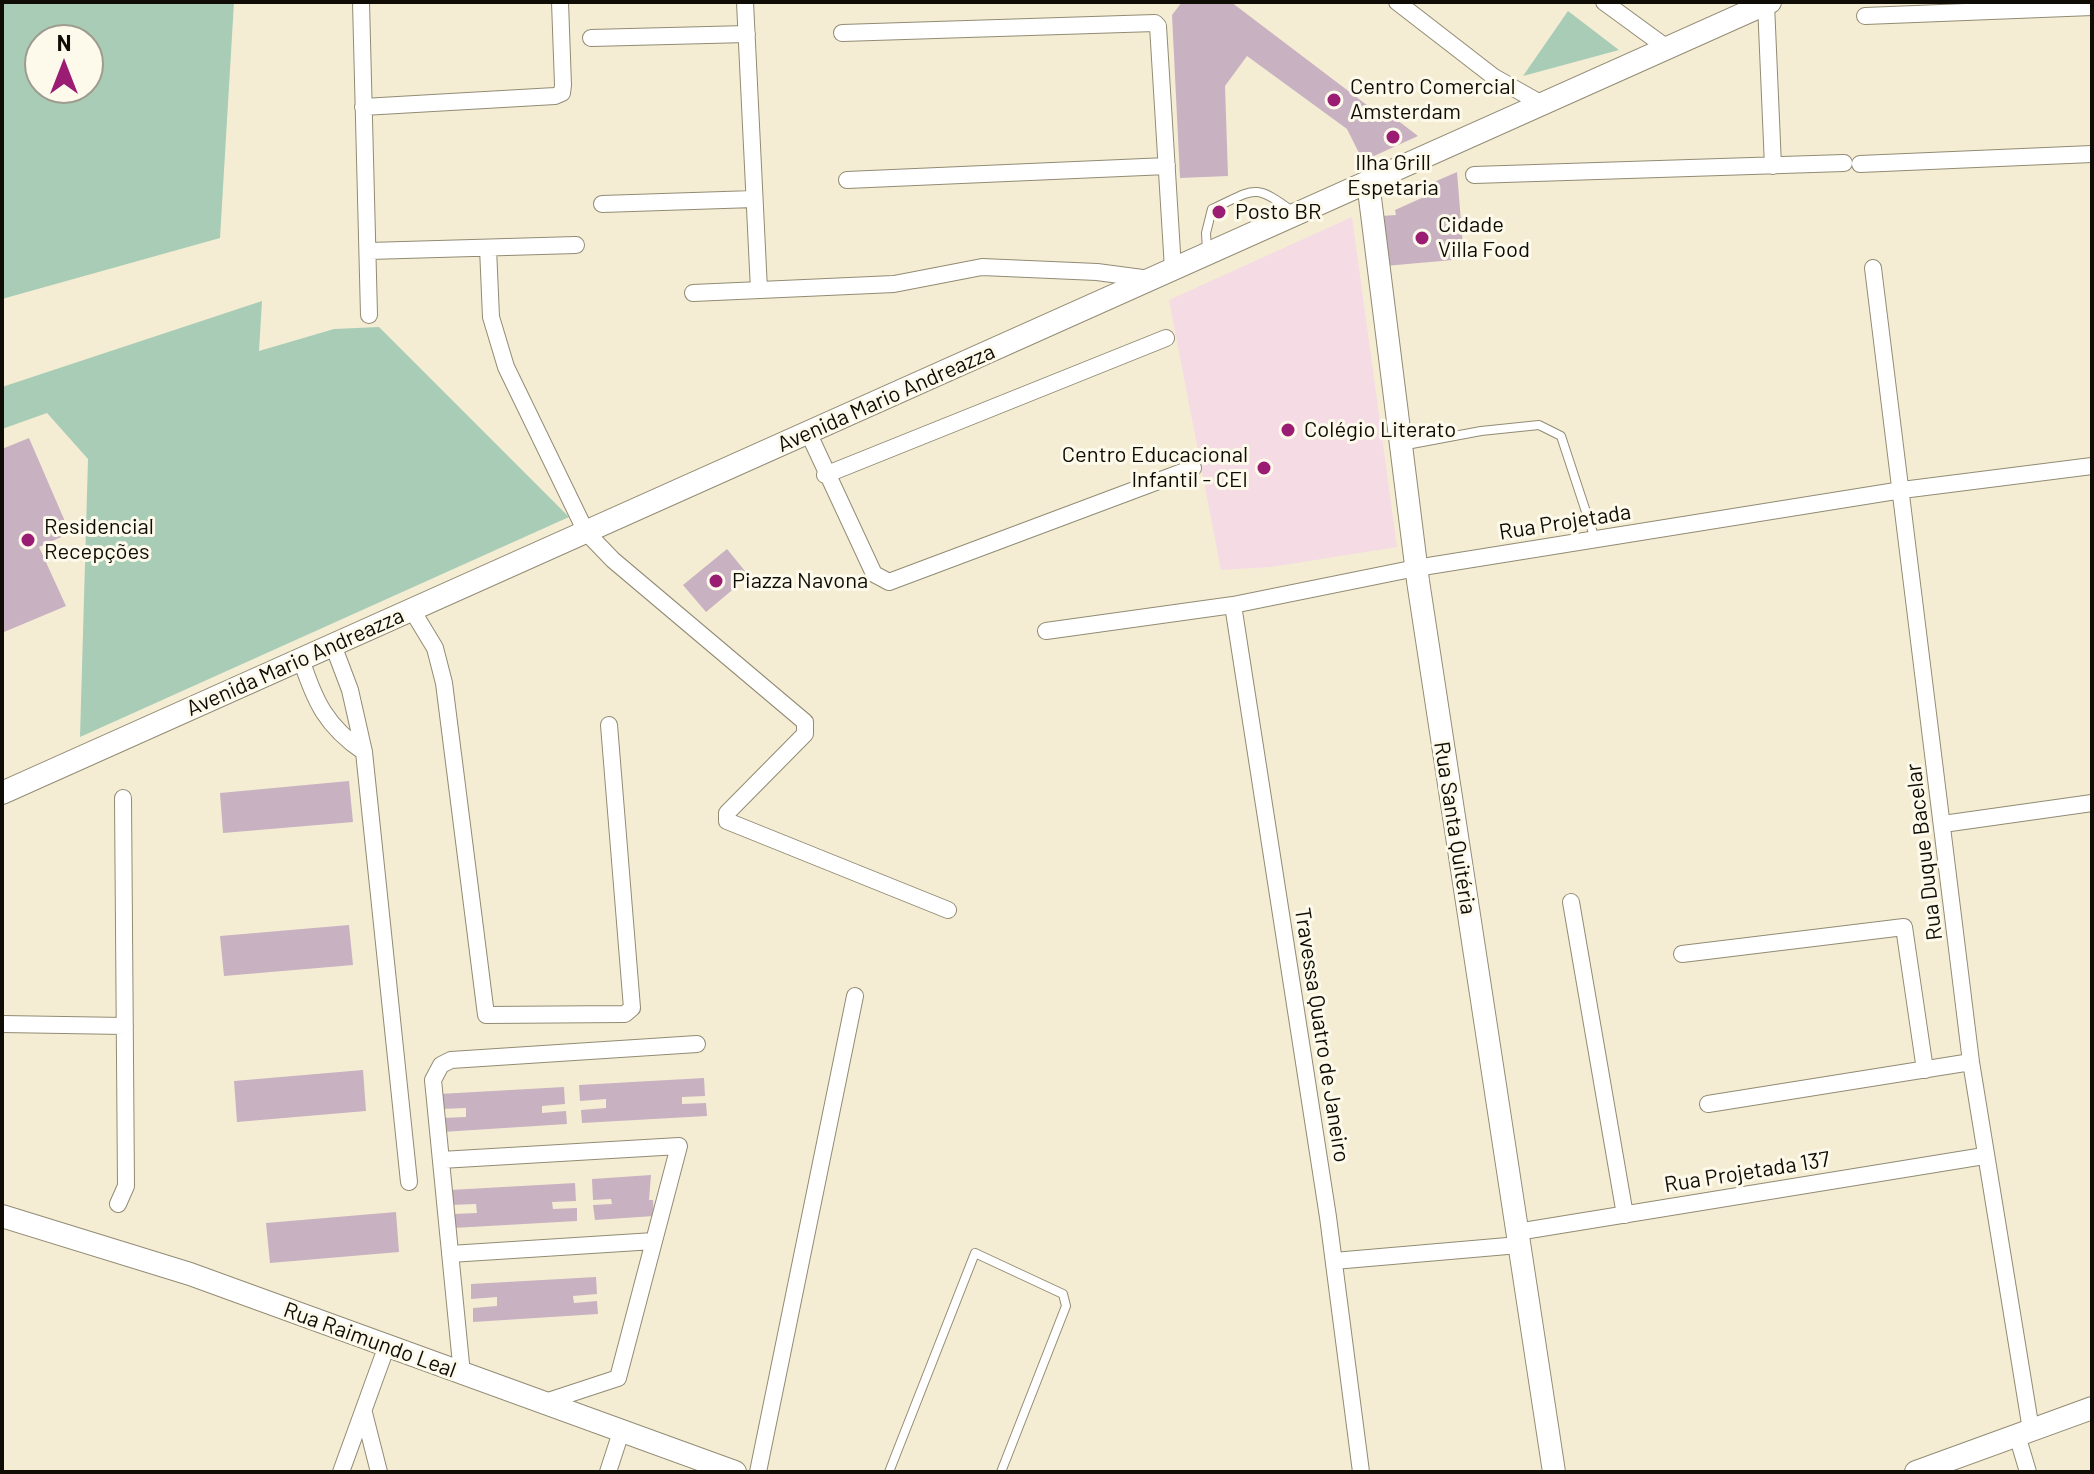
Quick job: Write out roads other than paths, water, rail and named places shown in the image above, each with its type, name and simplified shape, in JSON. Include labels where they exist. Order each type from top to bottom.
[{"type":"street","points":[[361,2],[369,315]]},
{"type":"street","points":[[363,107],[555,96],[562,93],[560,2]]},
{"type":"street","points":[[745,2],[759,290]]},
{"type":"street","points":[[1397,2],[1494,77],[1542,104]]},
{"type":"street","points":[[1604,2],[1667,48]]},
{"type":"street","points":[[1768,3],[1773,166]]},
{"type":"street","name":"Avenida Mario Andreazza","points":[[2,793],[1768,3]]},
{"type":"street","points":[[1865,16],[2092,7]]},
{"type":"street","points":[[842,33],[1155,23],[1158,26],[1173,269]]},
{"type":"street","points":[[591,38],[747,34]]},
{"type":"street","points":[[1474,175],[2092,154]]},
{"type":"street","points":[[847,180],[1167,166]]},
{"type":"street","name":"Rua Santa Quitéria","points":[[1368,182],[1416,568],[1554,1472]]},
{"type":"street","points":[[602,204],[754,199]]},
{"type":"street","points":[[369,251],[576,245]]},
{"type":"street","points":[[488,248],[491,317],[506,367],[586,532],[613,560],[805,722],[805,734],[727,813],[727,821],[948,910]]},
{"type":"street","points":[[693,293],[894,284],[982,267],[1097,272],[1152,279]]},
{"type":"street","name":"Rua Duque Bacelar","points":[[1873,268],[1971,1062],[2028,1472]]},
{"type":"street","points":[[825,475],[1166,338]]},
{"type":"street","points":[[808,432],[825,475],[874,574],[889,582],[1193,468]]},
{"type":"street","name":"Rua Projetada","points":[[1046,631],[1233,605],[1416,568],[1902,490],[2092,466]]},
{"type":"street","name":"Travessa Quatro de Janeiro","points":[[1233,605],[1334,1261],[1361,1472]]},
{"type":"street","points":[[412,610],[435,648],[444,683],[486,1015],[625,1014],[632,1008],[609,725]]},
{"type":"street","points":[[333,645],[350,690],[364,752],[409,1182]]},
{"type":"street","points":[[301,659],[315,702],[340,736],[364,752]]},
{"type":"street","points":[[118,1204],[126,1186],[123,798]]},
{"type":"street","points":[[1943,824],[2092,803]]},
{"type":"street","points":[[1571,902],[1625,1215]]},
{"type":"street","points":[[1682,954],[1904,927],[1925,1070]]},
{"type":"street","points":[[758,1472],[855,996]]},
{"type":"street","points":[[2,1024],[125,1026]]},
{"type":"street","points":[[462,1374],[433,1080],[441,1065],[451,1060],[697,1044]]},
{"type":"street","points":[[1708,1104],[1971,1062]]},
{"type":"street","points":[[441,1160],[679,1146],[618,1378],[545,1402]]},
{"type":"street","name":"Rua Projetada 137","points":[[1334,1261],[1518,1239],[1625,1215],[1984,1156]]},
{"type":"street","name":"Rua Raimundo Leal","points":[[2,1216],[190,1274],[386,1348],[622,1429],[735,1472]]},
{"type":"street","points":[[450,1254],[654,1241]]},
{"type":"street","points":[[341,1472],[386,1348]]},
{"type":"street","points":[[1916,1472],[2092,1408]]},
{"type":"street","points":[[364,1413],[379,1472]]},
{"type":"street","points":[[608,1472],[622,1429]]},
{"type":"lane","points":[[1208,254],[1206,233],[1212,209],[1255,190],[1265,192],[1296,214]]},
{"type":"lane","points":[[1400,446],[1481,431],[1539,425],[1561,436],[1595,539]]},
{"type":"lane","points":[[889,1472],[975,1253],[1063,1294],[1066,1306],[1001,1472]]},
{"type":"place","name":"Centro Comercial Amsterdam","points":[[1334,100]]},
{"type":"place","name":"Ilha Grill Espetaria","points":[[1393,137]]},
{"type":"place","name":"Posto BR","points":[[1219,212]]},
{"type":"place","name":"Cidade Villa Food","points":[[1422,238]]},
{"type":"place","name":"Colégio Literato","points":[[1288,430]]},
{"type":"place","name":"Centro Educacional Infantil - CEI","points":[[1264,468]]},
{"type":"place","name":"Residencial Recepções","points":[[28,540]]},
{"type":"place","name":"Piazza Navona","points":[[716,581]]}]
